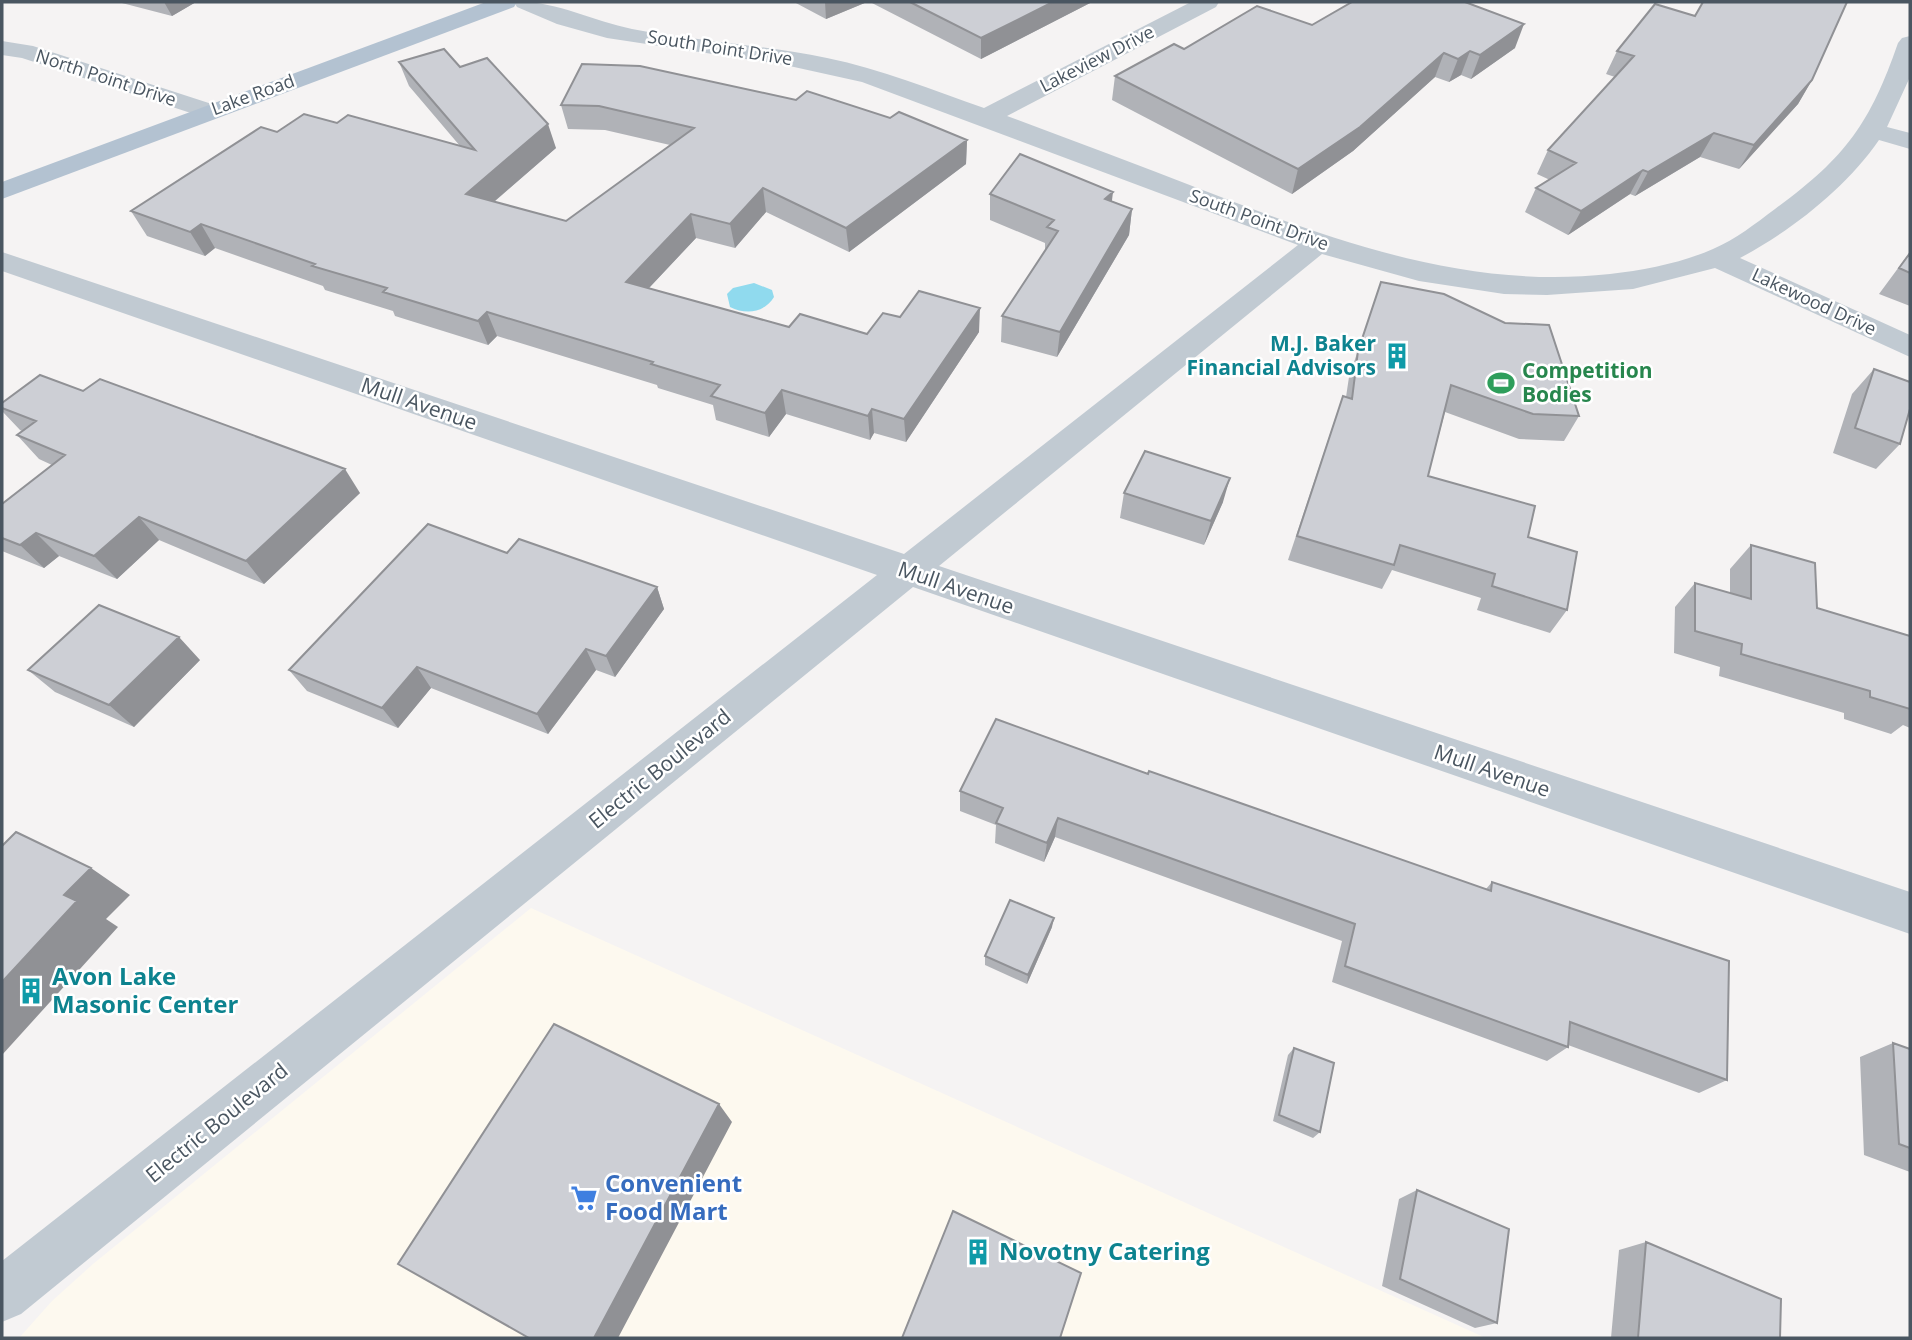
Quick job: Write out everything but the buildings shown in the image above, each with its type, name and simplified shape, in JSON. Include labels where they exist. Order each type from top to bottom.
[{"type":"main road","name":"Lake Road","points":[[2,191],[209,111],[506,2]]},
{"type":"street","name":"South Point Drive","points":[[525,2],[552,15],[595,29],[761,53],[835,68],[986,117],[1318,243],[1414,271],[1517,284],[1616,282],[1675,271],[1717,258],[1763,232],[1814,194],[1873,131],[1889,100],[1910,43]]},
{"type":"street","name":"Lakeview Drive","points":[[986,117],[1208,2]]},
{"type":"street","name":"North Point Drive","points":[[2,48],[25,51],[209,111]]},
{"type":"street","points":[[1873,131],[1910,141]]},
{"type":"street","name":"Electric Boulevard","points":[[2,1295],[1318,243]]},
{"type":"street","name":"Lakewood Drive","points":[[1717,258],[1910,346]]},
{"type":"street","name":"Mull Avenue","points":[[2,261],[1910,914]]},
{"type":"shaded area","points":[[531,908],[1486,1338],[19,1338],[52,1301],[93,1264]]},
{"type":"water","points":[[754,283],[772,290],[774,297],[770,302],[760,309],[748,312],[730,307],[727,294],[733,288]]},
{"type":"place","name":"M.J. Baker Financial Advisors","points":[[1397,356]]},
{"type":"place","name":"Competition Bodies","points":[[1501,383]]},
{"type":"place","name":"Avon Lake Masonic Center","points":[[31,991]]},
{"type":"place","name":"Convenient Food Mart","points":[[584,1198]]},
{"type":"place","name":"Novotny Catering","points":[[978,1252]]}]
